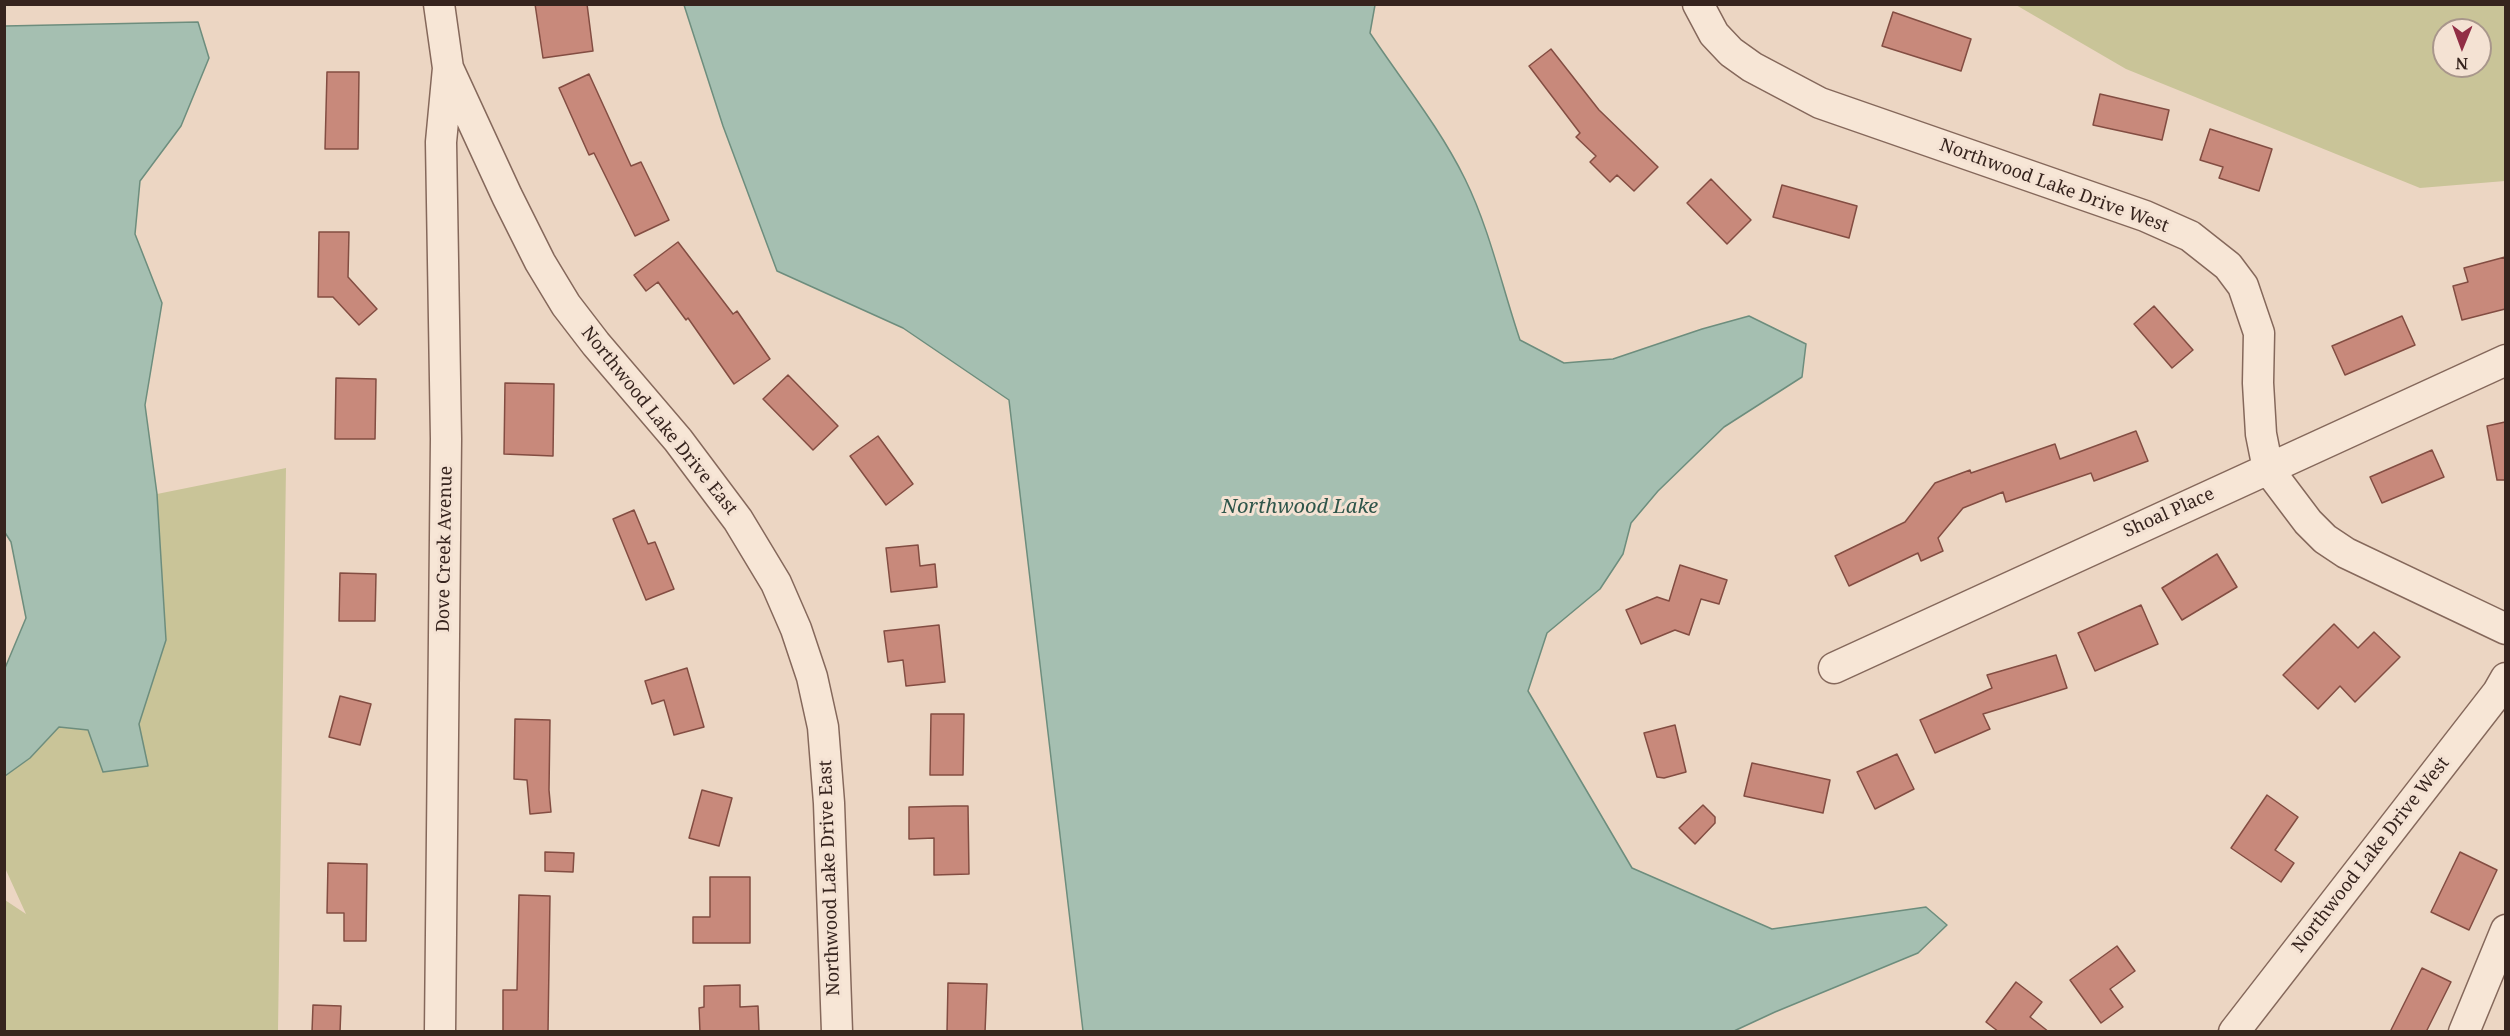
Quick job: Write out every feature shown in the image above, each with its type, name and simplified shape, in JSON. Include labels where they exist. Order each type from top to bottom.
[{"type":"street","name":"Northwood Lake Drive East","points":[[439,4],[448,68],[540,262],[566,305],[596,344],[678,440],[738,520],[776,583],[796,629],[812,677],[823,727],[829,803],[837,1032]]},
{"type":"street","name":"Northwood Lake Drive West","points":[[1698,4],[1714,34],[1731,52],[1752,67],[1820,103],[2145,216],[2190,236],[2228,266],[2242,286],[2259,333],[2258,383],[2261,434],[2268,469],[2308,522],[2332,544],[2346,553],[2505,628]]},
{"type":"street","name":"Dove Creek Avenue","points":[[440,1032],[446,439],[441,142],[448,68]]},
{"type":"street","name":"Shoal Place","points":[[1834,668],[2505,360]]},
{"type":"street","name":"Northwood Lake Drive West","points":[[2234,1032],[2498,692],[2505,678]]},
{"type":"street","points":[[2464,1032],[2505,930]]},
{"type":"shaded area","points":[[2016,5],[2505,5],[2505,181],[2420,188],[2126,69]]},
{"type":"shaded area","points":[[286,468],[278,1031],[5,1031],[5,900],[26,914],[5,868],[5,776],[30,758],[59,727],[88,730],[148,766],[139,724],[166,640],[157,494]]},
{"type":"water","name":"Northwood Lake","points":[[684,5],[1375,5],[1370,33],[1432,123],[1465,179],[1489,238],[1520,340],[1564,363],[1613,359],[1749,316],[1806,344],[1802,377],[1724,427],[1658,491],[1631,523],[1623,554],[1600,589],[1547,633],[1528,691],[1632,868],[1772,929],[1926,907],[1947,925],[1918,953],[1734,1031],[1083,1031],[1009,400],[903,328],[777,271],[723,126]]},
{"type":"water","points":[[198,22],[209,58],[181,126],[140,181],[135,234],[162,303],[145,405],[157,494],[166,640],[139,724],[148,766],[103,772],[88,730],[59,727],[30,758],[5,776],[5,668],[26,618],[11,542],[4,531],[5,26]]},
{"type":"building","points":[[535,4],[587,4],[593,51],[543,58]]},
{"type":"building","points":[[1893,12],[1971,39],[1961,71],[1882,46]]},
{"type":"building","points":[[1551,49],[1599,110],[1658,167],[1634,191],[1617,175],[1610,182],[1590,162],[1596,156],[1576,137],[1580,133],[1529,66]]},
{"type":"building","points":[[327,72],[359,72],[358,149],[325,149]]},
{"type":"building","points":[[589,74],[631,166],[641,162],[669,220],[635,236],[594,153],[589,155],[559,88]]},
{"type":"building","points":[[2100,94],[2169,110],[2162,140],[2093,125]]},
{"type":"building","points":[[2210,129],[2272,149],[2259,191],[2219,178],[2223,167],[2200,160]]},
{"type":"building","points":[[1711,179],[1751,220],[1727,244],[1687,203]]},
{"type":"building","points":[[1782,185],[1857,206],[1849,238],[1773,217]]},
{"type":"building","points":[[319,232],[349,232],[348,277],[377,309],[359,325],[333,297],[318,297]]},
{"type":"building","points":[[678,242],[733,314],[737,311],[770,359],[734,384],[688,318],[686,320],[658,282],[646,291],[634,275]]},
{"type":"building","points":[[2505,257],[2505,309],[2462,320],[2453,286],[2468,282],[2464,268]]},
{"type":"building","points":[[2154,306],[2193,350],[2172,368],[2134,324]]},
{"type":"building","points":[[2402,316],[2415,345],[2345,375],[2332,346]]},
{"type":"building","points":[[788,375],[838,426],[813,450],[763,399]]},
{"type":"building","points":[[336,378],[376,379],[375,439],[335,439]]},
{"type":"building","points":[[505,383],[554,384],[553,456],[504,454]]},
{"type":"building","points":[[2505,422],[2505,480],[2497,480],[2487,426]]},
{"type":"building","points":[[2136,431],[2148,461],[2094,481],[2091,473],[2006,502],[2003,492],[1963,508],[1938,538],[1943,551],[1921,561],[1918,553],[1849,586],[1835,556],[1905,522],[1935,483],[2055,444],[2060,459]]},
{"type":"building","points":[[878,436],[913,484],[886,505],[850,456]]},
{"type":"building","points":[[2432,450],[2444,477],[2382,503],[2370,477]]},
{"type":"building","points":[[634,510],[648,544],[655,542],[674,589],[646,600],[613,519]]},
{"type":"building","points":[[918,545],[920,566],[935,564],[937,587],[891,592],[886,548]]},
{"type":"building","points":[[2217,554],[2237,587],[2182,620],[2162,588]]},
{"type":"building","points":[[1680,565],[1727,580],[1719,604],[1701,599],[1689,635],[1675,630],[1641,644],[1626,610],[1657,597],[1669,601]]},
{"type":"building","points":[[340,573],[376,574],[375,621],[339,621]]},
{"type":"building","points":[[2141,605],[2158,644],[2095,671],[2078,633]]},
{"type":"building","points":[[2334,624],[2358,648],[2374,632],[2400,657],[2355,702],[2340,686],[2318,709],[2283,675]]},
{"type":"building","points":[[939,625],[945,682],[906,686],[903,660],[888,662],[884,631]]},
{"type":"building","points":[[2056,655],[2067,688],[1983,714],[1990,729],[1935,753],[1920,720],[1992,688],[1987,675]]},
{"type":"building","points":[[687,668],[704,727],[674,735],[664,700],[652,704],[645,681]]},
{"type":"building","points":[[340,696],[371,704],[360,745],[329,737]]},
{"type":"building","points":[[931,714],[964,714],[963,775],[930,775]]},
{"type":"building","points":[[515,719],[550,720],[551,812],[530,814],[527,780],[514,779]]},
{"type":"building","points":[[1675,725],[1686,772],[1664,778],[1657,777],[1644,733]]},
{"type":"building","points":[[1897,754],[1914,789],[1875,809],[1857,772]]},
{"type":"building","points":[[1752,763],[1830,780],[1823,813],[1744,796]]},
{"type":"building","points":[[702,790],[732,798],[719,846],[689,838]]},
{"type":"building","points":[[2267,795],[2298,817],[2275,850],[2294,863],[2281,882],[2231,848]]},
{"type":"building","points":[[1703,805],[1715,817],[1715,823],[1695,844],[1679,828]]},
{"type":"building","points":[[968,806],[969,874],[934,875],[934,838],[909,839],[909,807]]},
{"type":"building","points":[[545,852],[574,853],[573,872],[545,871]]},
{"type":"building","points":[[2460,852],[2497,870],[2469,930],[2431,912]]},
{"type":"building","points":[[328,863],[367,864],[366,941],[344,941],[344,913],[327,913]]},
{"type":"building","points":[[710,877],[750,877],[750,943],[693,943],[693,917],[710,917]]},
{"type":"building","points":[[519,895],[550,896],[548,1032],[503,1032],[503,990],[517,990]]},
{"type":"building","points":[[2117,946],[2135,971],[2110,989],[2123,1007],[2101,1023],[2070,980]]},
{"type":"building","points":[[2422,968],[2451,982],[2426,1032],[2390,1032]]},
{"type":"building","points":[[2016,982],[2042,1002],[2030,1017],[2049,1032],[1999,1032],[1986,1022]]},
{"type":"building","points":[[948,983],[987,984],[985,1032],[947,1032]]},
{"type":"building","points":[[740,985],[740,1007],[758,1006],[759,1032],[700,1032],[699,1008],[704,1007],[704,986]]},
{"type":"building","points":[[313,1005],[341,1006],[340,1032],[312,1032]]}]
